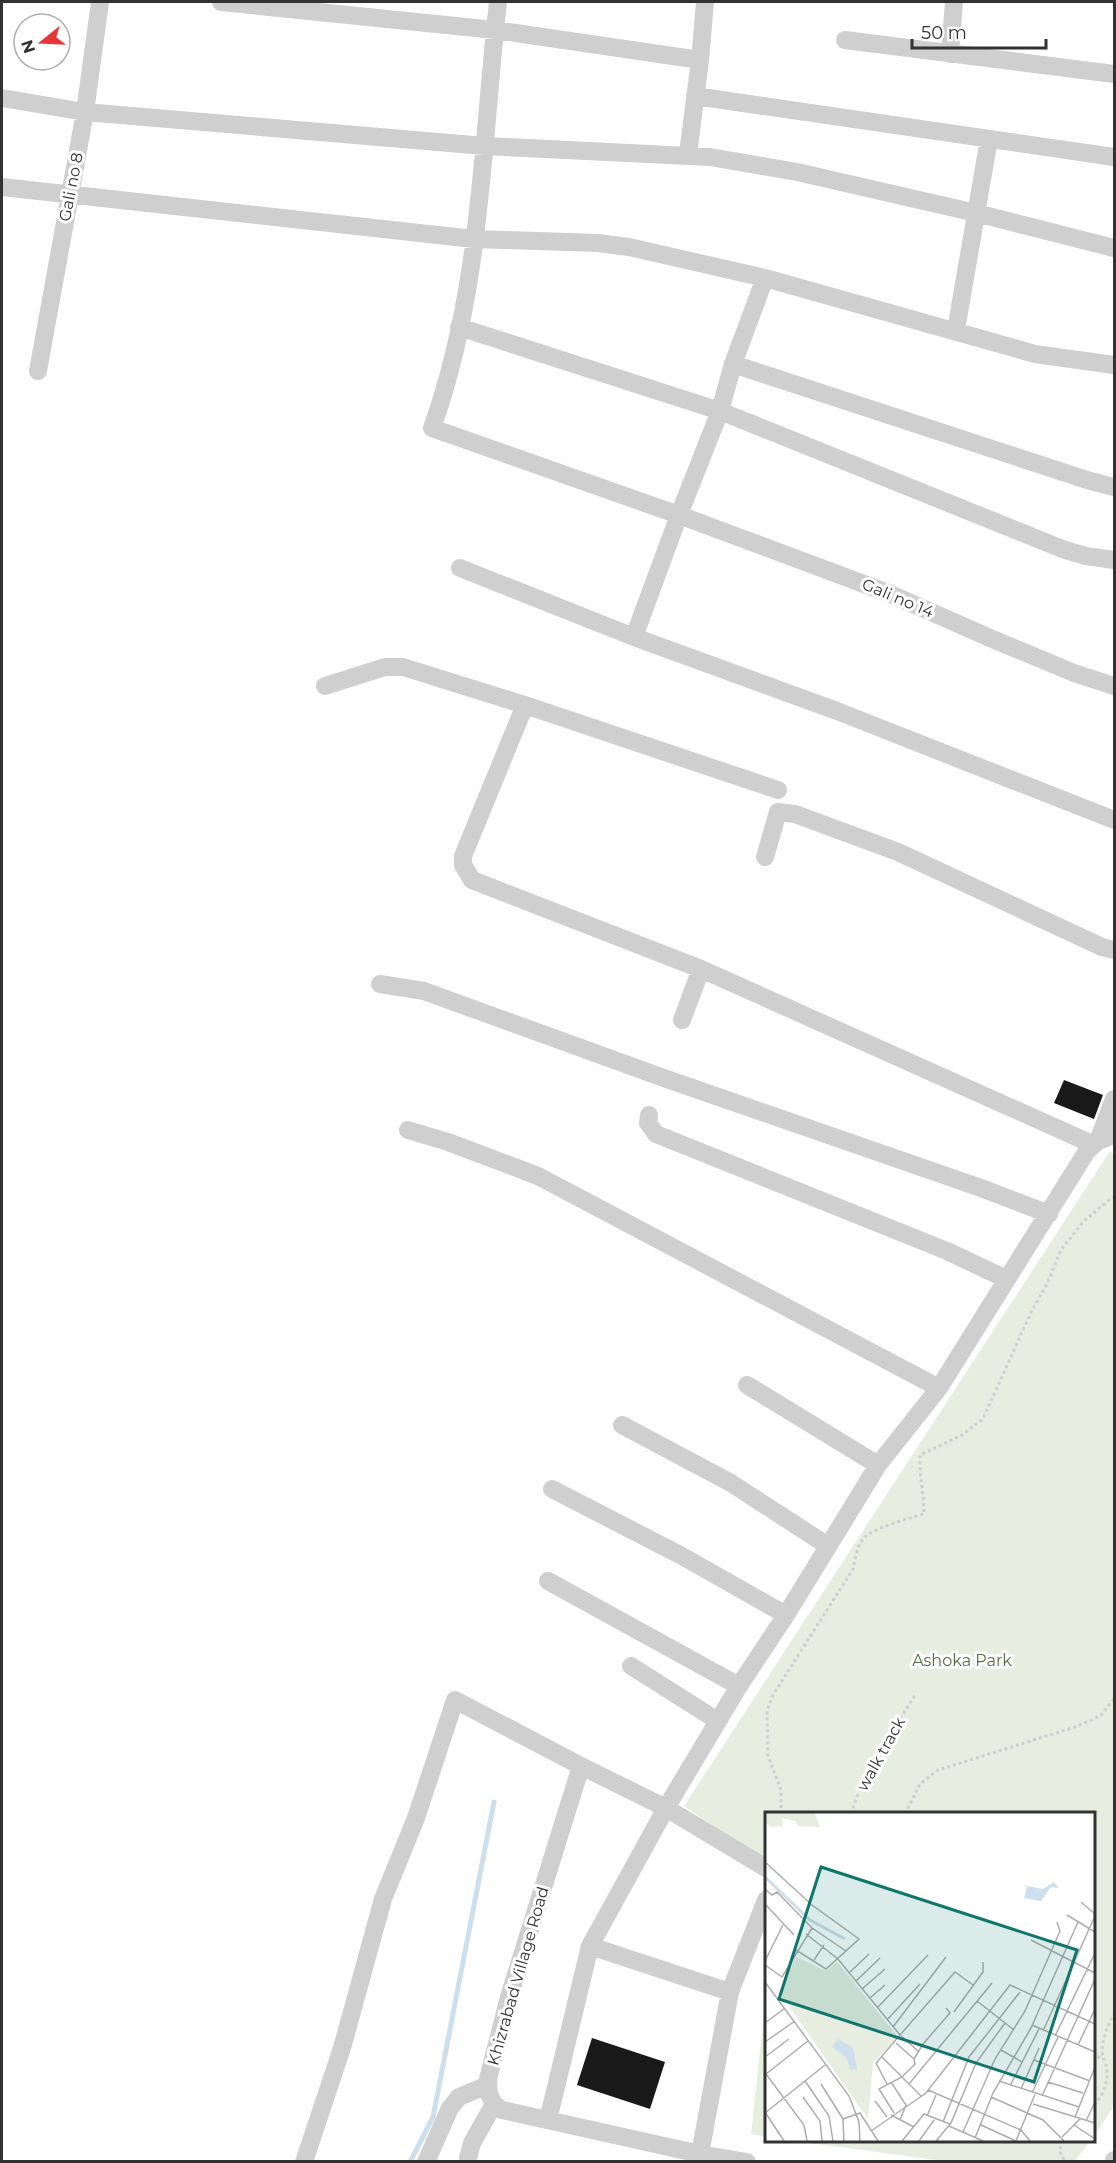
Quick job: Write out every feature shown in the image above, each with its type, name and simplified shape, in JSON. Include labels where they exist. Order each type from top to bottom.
[{"type":"street","name":"Gali no 8","points":[[38,371],[85,112],[100,2]]},
{"type":"street","points":[[221,2],[495,30],[700,60]]},
{"type":"street","points":[[498,2],[474,239],[459,327],[720,411],[1065,550],[1114,560]]},
{"type":"street","points":[[688,154],[705,2]]},
{"type":"street","points":[[950,54],[954,2]]},
{"type":"street","points":[[845,40],[1114,74]]},
{"type":"street","points":[[695,96],[1114,157]]},
{"type":"street","points":[[2,98],[85,112],[485,146],[688,154],[797,172],[976,213],[1114,248]]},
{"type":"street","points":[[956,330],[989,139]]},
{"type":"street","points":[[2,187],[474,239],[598,243],[629,247],[765,278],[1035,354],[1114,365]]},
{"type":"street","points":[[634,637],[720,411],[734,364],[765,278]]},
{"type":"street","name":"Gali no 14","points":[[459,327],[432,428],[679,515],[888,593],[1000,643],[1114,687]]},
{"type":"street","points":[[734,364],[1087,480],[1114,486]]},
{"type":"street","points":[[460,568],[634,637],[837,711],[1114,820]]},
{"type":"street","points":[[325,686],[385,667],[403,667],[525,705],[778,790]]},
{"type":"street","points":[[525,705],[463,856],[463,865],[472,880],[701,969],[1102,1140]]},
{"type":"street","points":[[765,857],[778,812],[795,814],[898,852],[1102,947],[1114,950]]},
{"type":"street","points":[[682,1020],[701,969]]},
{"type":"street","points":[[380,984],[424,991],[1049,1214]]},
{"type":"street","points":[[548,2120],[590,1946],[666,1808],[739,1686],[786,1615],[878,1465],[939,1388],[1006,1279],[1102,1140],[1114,1099]]},
{"type":"street","points":[[649,1115],[648,1123],[656,1134],[947,1251],[1006,1279]]},
{"type":"street","points":[[408,1130],[448,1142],[538,1176],[939,1388]]},
{"type":"street","points":[[747,1385],[878,1465]]},
{"type":"street","points":[[622,1425],[731,1483],[828,1546]]},
{"type":"street","points":[[552,1489],[682,1556],[786,1615]]},
{"type":"street","points":[[548,1581],[739,1686]]},
{"type":"street","points":[[631,1666],[718,1721]]},
{"type":"street","points":[[304,2162],[342,2048],[383,1899],[416,1818],[455,1700],[666,1808],[765,1867]]},
{"type":"street","name":"Khizrabad Village Road","points":[[426,2162],[450,2108],[459,2097],[488,2085],[509,1997],[581,1766]]},
{"type":"street","points":[[700,2154],[730,1992],[765,1903]]},
{"type":"street","points":[[590,1946],[730,1992]]},
{"type":"street","points":[[488,2085],[494,2104],[502,2110],[700,2154],[747,2162]]},
{"type":"street","points":[[468,2157],[472,2143],[494,2104]]},
{"type":"path","points":[[781,1812],[781,1790],[768,1756],[767,1711],[773,1695],[853,1569],[865,1536],[903,1518],[924,1514],[924,1494],[919,1472],[920,1455],[962,1435],[983,1419],[1061,1250],[1083,1222],[1114,1197]]},
{"type":"path","name":"walk track","points":[[852,1812],[864,1777],[915,1695]]},
{"type":"path","points":[[906,1812],[920,1784],[938,1770],[1075,1727],[1100,1716],[1114,1699]]},
{"type":"path","points":[[1095,2062],[1101,2053],[1105,2033],[1114,2013]]},
{"type":"path","points":[[1095,2104],[1106,2085],[1107,2068],[1101,2053]]},
{"type":"path","points":[[1062,2142],[1060,2152],[1065,2162]]},
{"type":"green space","name":"Ashoka Park","points":[[1110,1151],[1114,1154],[1114,2106],[1095,2134],[1095,1812],[765,1812],[765,1861],[684,1806]]},
{"type":"green space","points":[[765,2005],[765,2137],[751,2134]]},
{"type":"green space","points":[[802,2142],[1089,2142],[1075,2161],[944,2161]]},
{"type":"building","points":[[1064,1080],[1103,1095],[1094,1119],[1054,1103]]},
{"type":"building","points":[[592,2038],[665,2062],[650,2109],[577,2085]]},
{"type":"waterway","points":[[410,2162],[433,2117],[494,1802]]}]
